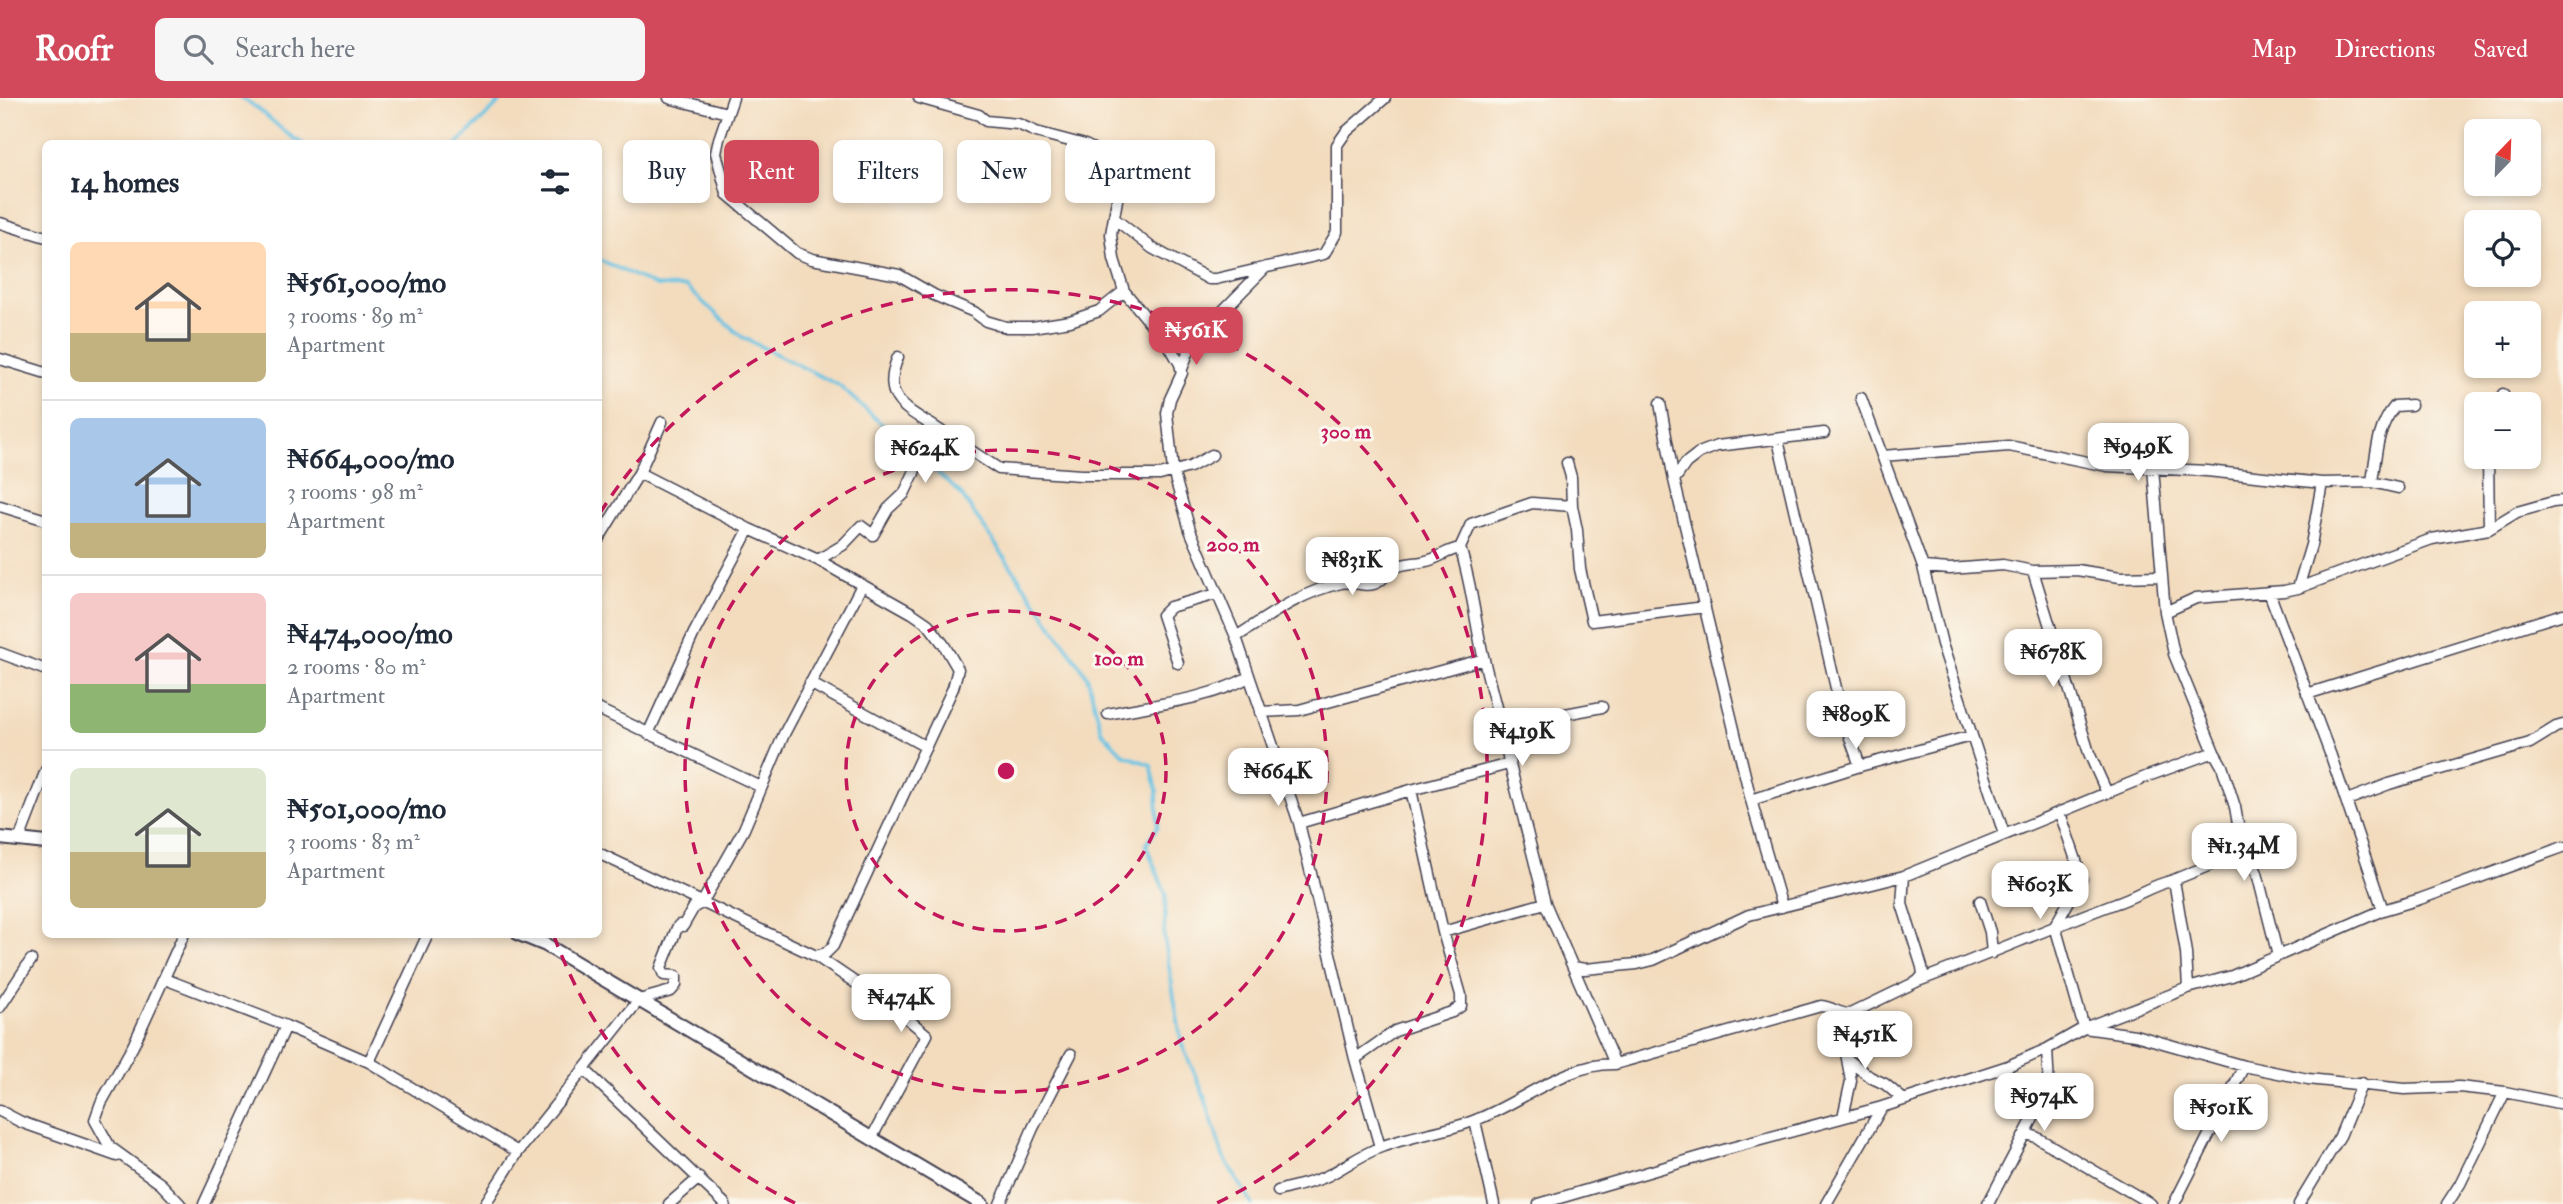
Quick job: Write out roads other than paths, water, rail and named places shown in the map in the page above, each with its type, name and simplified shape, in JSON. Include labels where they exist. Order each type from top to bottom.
[{"type":"main road","points":[[0,838],[42,843]]},
{"type":"main road","points":[[549,940],[639,1000],[982,1204]]},
{"type":"street","points":[[669,98],[727,113]]},
{"type":"street","points":[[733,98],[716,153],[727,194],[797,253],[813,259],[899,275],[934,295],[974,312],[986,321],[1006,327],[1032,327],[1070,321],[1099,311],[1124,291]]},
{"type":"street","points":[[919,98],[979,115],[986,121],[1018,124],[1036,132],[1085,145],[1114,159],[1120,183],[1111,234],[1114,259],[1124,291],[1170,347],[1182,373]]},
{"type":"street","points":[[1115,219],[1152,248],[1209,279],[1324,254],[1337,232],[1337,145],[1346,132],[1385,98]]},
{"type":"street","points":[[0,223],[42,236]]},
{"type":"street","points":[[1266,267],[1192,342],[1167,413],[1173,471],[1190,530],[1236,637],[1299,823],[1355,1059],[1380,1147]]},
{"type":"street","points":[[898,357],[893,385],[900,405],[999,469],[1129,476],[1160,475],[1190,467],[1212,455]]},
{"type":"street","points":[[0,359],[42,372]]},
{"type":"street","points":[[1861,398],[1923,567],[1942,644],[2004,834]]},
{"type":"street","points":[[1660,403],[1674,480],[1751,800],[1782,906]]},
{"type":"street","points":[[2372,482],[2385,418],[2395,406],[2411,405]]},
{"type":"street","points":[[602,533],[639,473],[662,422]]},
{"type":"street","points":[[818,560],[843,545],[861,526],[873,535],[878,530],[888,509],[904,494],[930,424]]},
{"type":"street","points":[[1674,480],[1686,463],[1699,453],[1717,446],[1824,433]]},
{"type":"street","points":[[1777,440],[1843,718],[1860,766]]},
{"type":"street","points":[[1882,456],[2009,446],[2107,466],[2226,472],[2322,483],[2372,482],[2398,488]]},
{"type":"street","points":[[1567,463],[1571,477],[1580,569],[1592,621],[1705,607]]},
{"type":"street","points":[[2153,468],[2160,576],[2174,654],[2222,766],[2239,830],[2264,896],[2277,956]]},
{"type":"street","points":[[2488,469],[2489,529]]},
{"type":"street","points":[[639,473],[749,529],[818,560],[928,624],[957,669],[953,688],[833,946],[816,956]]},
{"type":"street","points":[[2298,588],[2311,545],[2322,483]]},
{"type":"street","points":[[2165,612],[2196,598],[2298,588],[2432,540],[2489,529],[2517,512],[2563,501]]},
{"type":"street","points":[[1572,506],[1532,503],[1487,517],[1471,524],[1460,548],[1467,569],[1484,659],[1545,903],[1615,1065]]},
{"type":"street","points":[[0,506],[42,519]]},
{"type":"street","points":[[648,734],[694,633],[749,529]]},
{"type":"street","points":[[1236,637],[1289,601],[1342,583],[1369,585],[1378,582],[1393,568],[1429,561],[1449,549],[1460,548]]},
{"type":"street","points":[[1923,567],[1950,569],[2003,565],[2033,571],[2077,570],[2120,577],[2160,576]]},
{"type":"street","points":[[2033,571],[2089,753],[2107,793]]},
{"type":"street","points":[[485,1204],[518,1152],[639,1000],[671,991],[676,985],[676,976],[664,975],[661,968],[677,928],[679,925],[684,926],[694,907],[702,903],[744,829],[784,734],[862,585]]},
{"type":"street","points":[[2269,592],[2347,800],[2383,910]]},
{"type":"street","points":[[1178,663],[1163,615],[1170,607],[1217,594]]},
{"type":"street","points":[[2307,694],[2563,614]]},
{"type":"street","points":[[0,653],[42,669]]},
{"type":"street","points":[[1260,712],[1298,710],[1484,659]]},
{"type":"street","points":[[1108,714],[1196,696],[1233,686],[1249,677]]},
{"type":"street","points":[[810,683],[926,747]]},
{"type":"street","points":[[1502,726],[1602,707]]},
{"type":"street","points":[[602,711],[761,787]]},
{"type":"street","points":[[2347,800],[2389,784],[2530,743],[2563,725]]},
{"type":"street","points":[[1751,800],[1970,736]]},
{"type":"street","points":[[1573,967],[1585,969],[1653,960],[1681,949],[1727,923],[1782,906],[1904,876],[2214,752]]},
{"type":"street","points":[[1299,823],[1505,765],[1509,761]]},
{"type":"street","points":[[19,840],[42,780]]},
{"type":"street","points":[[1355,1059],[1395,1031],[1452,1012],[1461,1006],[1461,995],[1443,932],[1411,790]]},
{"type":"street","points":[[2060,813],[2082,878],[2055,926],[2084,1028]]},
{"type":"street","points":[[1539,1204],[1882,1107],[2008,1066],[2047,1049],[2084,1028],[2188,988],[2232,976],[2383,910],[2563,847]]},
{"type":"street","points":[[1844,1018],[1918,981],[2247,850]]},
{"type":"street","points":[[602,855],[816,956],[926,1035],[871,1139]]},
{"type":"street","points":[[1904,876],[1902,904],[1922,967],[1923,975],[1918,981]]},
{"type":"street","points":[[2171,881],[2175,886],[2184,937],[2188,988]]},
{"type":"street","points":[[1980,901],[1990,932],[1992,953]]},
{"type":"street","points":[[1443,932],[1545,903]]},
{"type":"street","points":[[180,1204],[161,1184],[110,1147],[95,1120],[101,1103],[165,979],[182,938]]},
{"type":"street","points":[[369,1062],[426,938]]},
{"type":"street","points":[[0,1007],[31,960]]},
{"type":"street","points":[[165,979],[369,1062],[518,1152]]},
{"type":"street","points":[[1278,1191],[1329,1175],[1339,1167],[1380,1147],[1475,1121],[1498,1111],[1530,1090],[1598,1064],[1615,1065],[1821,1006],[1831,1007],[1844,1018],[1851,1081],[1843,1117]]},
{"type":"street","points":[[204,1204],[286,1026]]},
{"type":"street","points":[[2084,1028],[2135,1035],[2244,1066],[2308,1079],[2404,1089],[2459,1087],[2505,1092],[2563,1104]]},
{"type":"street","points":[[1988,1204],[2049,1088],[2047,1049]]},
{"type":"street","points":[[1000,1204],[1033,1128],[1071,1054]]},
{"type":"street","points":[[1847,1059],[1904,1100]]},
{"type":"street","points":[[2174,1204],[2244,1066]]},
{"type":"street","points":[[584,1069],[725,1204]]},
{"type":"street","points":[[2299,1204],[2340,1136],[2362,1083]]},
{"type":"street","points":[[2447,1204],[2460,1184],[2505,1092]]},
{"type":"street","points":[[1826,1204],[1882,1107]]},
{"type":"street","points":[[0,1111],[21,1122],[134,1163]]},
{"type":"street","points":[[1475,1121],[1494,1204]]},
{"type":"street","points":[[2027,1134],[2151,1204]]},
{"type":"street","points":[[669,1204],[699,1178]]},
{"type":"waterway","points":[[241,98],[258,108],[297,140]]},
{"type":"waterway","points":[[461,140],[504,98]]},
{"type":"waterway","points":[[602,261],[656,286],[686,287],[742,337],[838,385],[960,493],[1087,676],[1102,732],[1124,755],[1151,765],[1157,790],[1158,826],[1146,845],[1166,895],[1164,936],[1182,1045],[1204,1095],[1223,1156],[1252,1204]]}]
